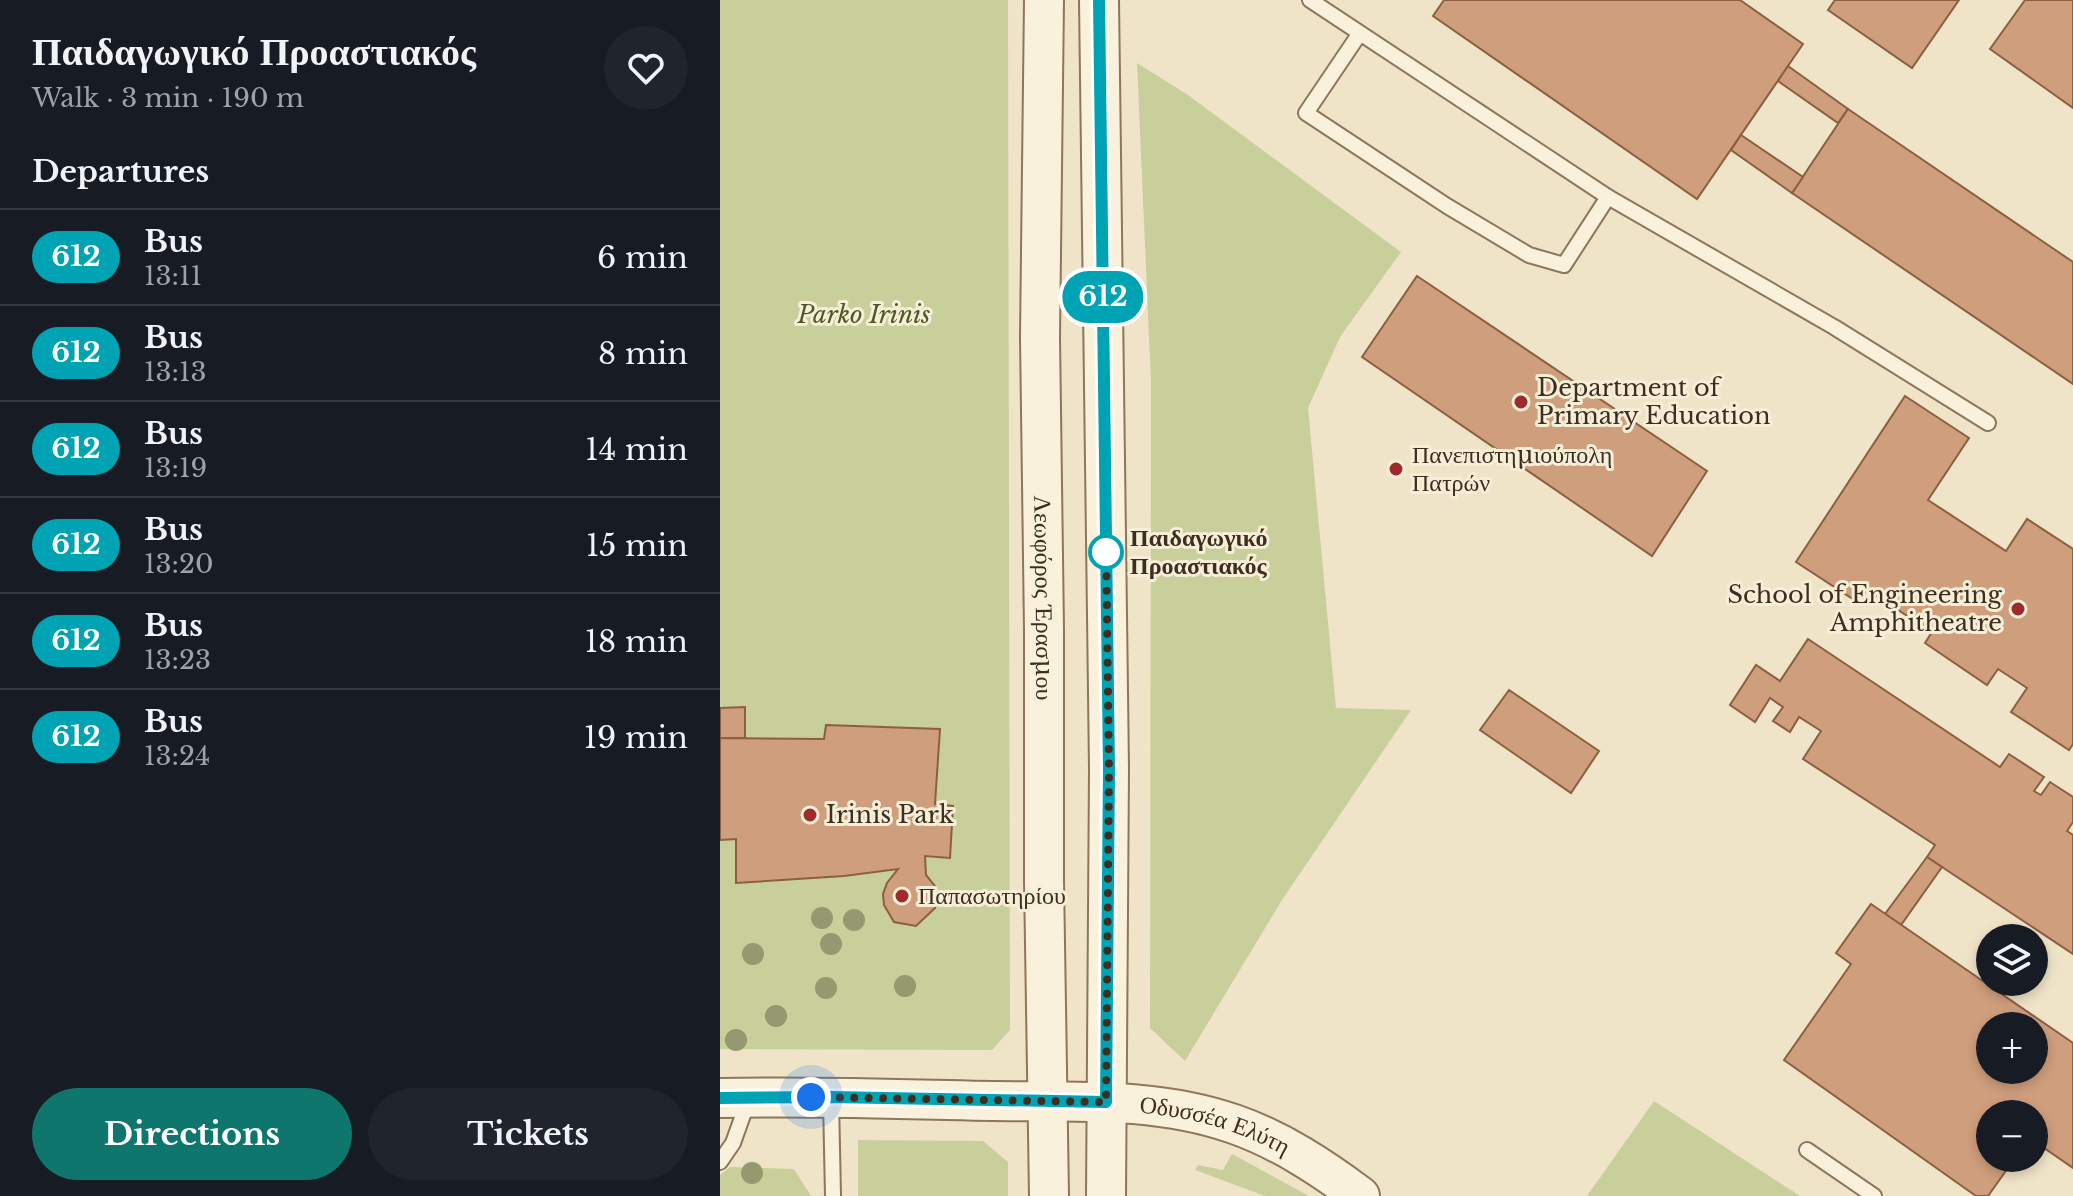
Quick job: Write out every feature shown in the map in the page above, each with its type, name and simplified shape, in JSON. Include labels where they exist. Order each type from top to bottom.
[{"type":"street","name":"Λεωφόρος Έρασμου","points":[[1044,0],[1040,337],[1049,1196]]},
{"type":"street","points":[[1099,0],[1109,769],[1106,1196]]},
{"type":"street","name":"Οδυσσέα Ελύτη","points":[[735,1097],[1106,1102],[1178,1111],[1247,1129],[1320,1166],[1360,1196]]},
{"type":"lane","points":[[1310,0],[1608,197],[1834,327],[1988,423]]},
{"type":"lane","points":[[1360,33],[1306,113],[1529,255],[1564,265],[1608,197]]},
{"type":"lane","points":[[720,1162],[733,1143],[735,1097]]},
{"type":"lane","points":[[831,1097],[833,1196]]},
{"type":"lane","points":[[1807,1150],[1874,1196]]},
{"type":"green space","name":"Parko Irinis","points":[[720,0],[1008,0],[1010,1030],[992,1050],[720,1049]]},
{"type":"green space","points":[[1137,63],[1188,95],[1401,252],[1340,337],[1308,408],[1336,708],[1411,710],[1282,900],[1185,1061],[1150,1028],[1151,383]]},
{"type":"green space","points":[[1654,1101],[1800,1196],[1587,1196]]},
{"type":"green space","points":[[858,1140],[983,1141],[1008,1162],[1008,1196],[858,1196]]},
{"type":"green space","points":[[1232,1154],[1309,1196],[1265,1196],[1195,1170],[1198,1165],[1223,1170]]},
{"type":"green space","points":[[730,1167],[794,1169],[811,1196],[720,1196],[720,1175]]},
{"type":"building","points":[[1444,0],[1740,0],[1803,44],[1697,199],[1433,16]]},
{"type":"building","points":[[1835,0],[1959,0],[1912,68],[1828,10]]},
{"type":"building","points":[[2025,0],[2073,0],[2073,108],[1990,49]]},
{"type":"building","points":[[1788,66],[1848,109],[1838,123],[1778,81]]},
{"type":"building","points":[[1848,109],[2073,262],[2073,384],[1792,193]]},
{"type":"building","points":[[1741,135],[1803,177],[1792,193],[1731,150]]},
{"type":"building","points":[[1417,276],[1707,471],[1652,556],[1362,357]]},
{"type":"building","points":[[1905,396],[1969,438],[1928,500],[2006,551],[2027,519],[2073,549],[2073,744],[2069,750],[2011,712],[2027,688],[1998,669],[1987,685],[1925,643],[1932,632],[1867,590],[1859,603],[1796,562]]},
{"type":"building","points":[[1808,639],[2000,767],[2009,754],[2044,777],[2034,791],[2041,795],[2050,782],[2073,797],[2073,822],[2067,831],[2073,835],[2073,954],[2048,937],[2048,924],[2028,924],[1927,857],[1935,845],[1803,759],[1821,731],[1799,717],[1790,732],[1773,721],[1783,707],[1770,698],[1755,722],[1730,705],[1756,665],[1780,681]]},
{"type":"building","points":[[1509,690],[1599,751],[1571,793],[1480,730]]},
{"type":"building","points":[[745,707],[745,738],[720,738],[720,708]]},
{"type":"building","points":[[826,725],[940,729],[935,804],[953,806],[950,858],[925,856],[926,875],[935,886],[935,908],[916,926],[894,922],[884,905],[883,894],[887,883],[898,869],[736,883],[736,839],[720,840],[720,738],[824,739]]},
{"type":"building","points":[[1927,857],[1942,867],[1901,925],[1885,914]]},
{"type":"building","points":[[1871,904],[1976,976],[1976,996],[2005,996],[2028,1012],[1976,1012],[1976,1084],[2048,1084],[2048,1026],[2073,1043],[2073,1168],[2048,1151],[2048,1100],[1976,1100],[1976,1172],[2005,1172],[1988,1196],[1976,1196],[1784,1060],[1851,964],[1836,953]]},
{"type":"bus line","name":"612","points":[[720,1098],[1106,1102],[1109,769],[1099,0]]},
{"type":"place","name":"Department of Primary Education","points":[[1521,402]]},
{"type":"place","name":"Πανεπιστημιούπολη Πατρών","points":[[1396,469]]},
{"type":"place","name":"Παιδαγωγικό Προαστιακός","points":[[1106,552]]},
{"type":"place","name":"School of Engineering Amphitheatre","points":[[2018,609]]},
{"type":"place","name":"Irinis Park","points":[[810,815]]},
{"type":"place","name":"Παπασωτηρίου","points":[[902,896]]},
{"type":"route","points":[[811,1097],[1106,1102],[1109,769],[1106,540],[1106,552]]}]
